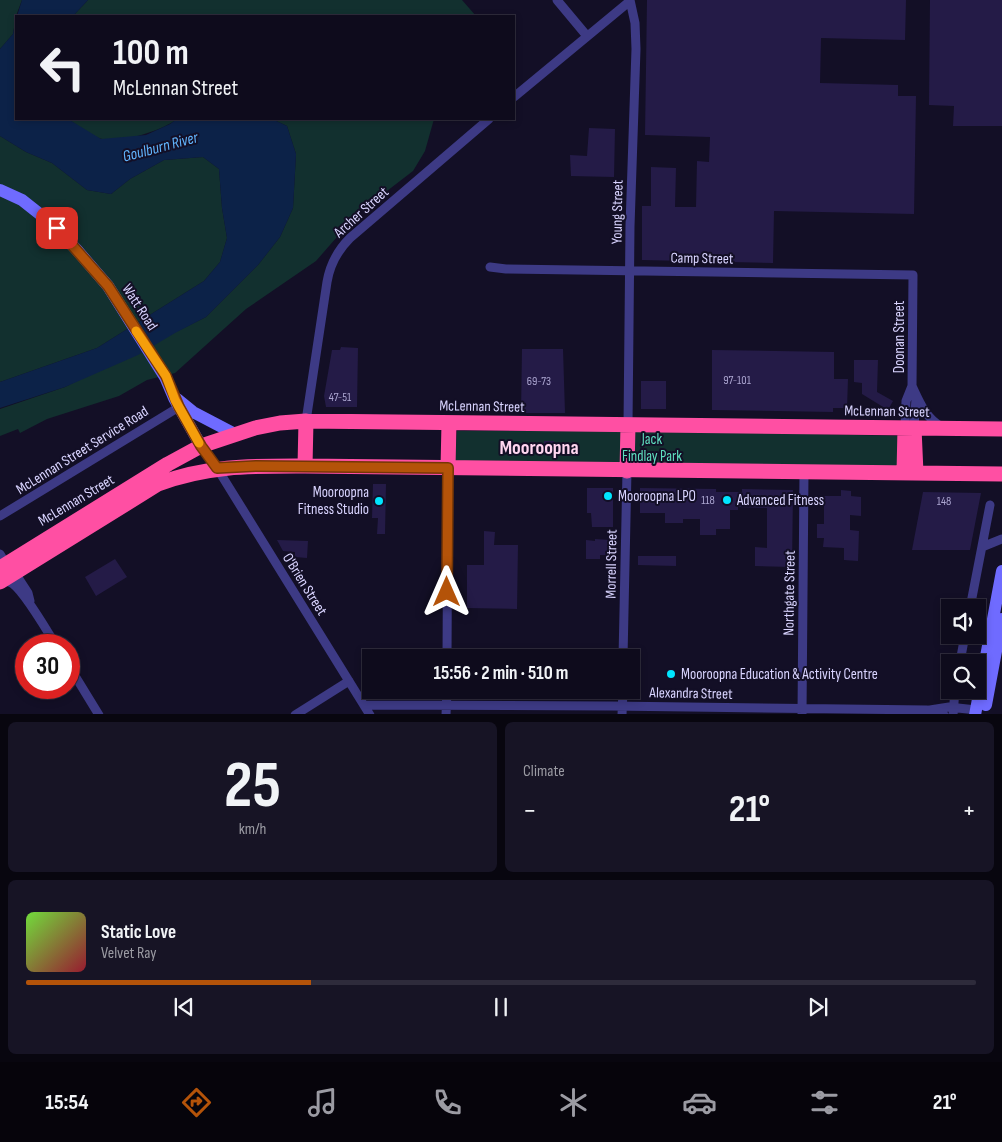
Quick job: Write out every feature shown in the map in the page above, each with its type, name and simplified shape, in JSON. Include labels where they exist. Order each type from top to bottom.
[{"type":"highway","points":[[305,466],[306,422]]},
{"type":"highway","name":"McLennan Street","points":[[0,582],[5,565],[168,464],[201,446],[234,434],[280,423],[1002,429]]},
{"type":"highway","points":[[448,468],[449,423]]},
{"type":"highway","points":[[627,471],[628,425]]},
{"type":"highway","points":[[910,428],[910,473]]},
{"type":"highway","points":[[201,446],[217,468]]},
{"type":"highway","name":"McLennan Street","points":[[5,565],[158,484],[217,468],[239,466],[910,473],[999,476]]},
{"type":"street","points":[[556,0],[587,36]]},
{"type":"street","points":[[515,96],[630,0]]},
{"type":"street","name":"Young Street","points":[[628,425],[636,48],[635,23],[630,0]]},
{"type":"street","name":"Archer Street","points":[[306,422],[327,282],[331,265],[338,251],[350,238],[488,120]]},
{"type":"street","name":"Watt Road","points":[[0,190],[22,200],[46,219],[76,249],[108,286],[164,375],[172,394],[201,446]]},
{"type":"street","name":"Camp Street","points":[[490,267],[506,269],[913,275]]},
{"type":"street","name":"Doonan Street","points":[[910,428],[906,401],[912,386],[913,275]]},
{"type":"street","points":[[912,386],[929,417],[937,425],[949,429]]},
{"type":"street","points":[[172,394],[193,412],[234,434]]},
{"type":"street","points":[[910,428],[916,395]]},
{"type":"street","name":"McLennan Street Service Road","points":[[0,516],[179,407]]},
{"type":"street","name":"O'Brien Street","points":[[217,468],[370,714]]},
{"type":"street","points":[[447,649],[448,468]]},
{"type":"street","name":"Morrell Street","points":[[623,649],[627,471]]},
{"type":"street","name":"Northgate Street","points":[[802,711],[804,472]]},
{"type":"street","points":[[972,599],[990,505]]},
{"type":"street","points":[[982,547],[1002,539]]},
{"type":"street","points":[[5,565],[28,593],[31,606]]},
{"type":"street","points":[[997,650],[1002,571]]},
{"type":"street","points":[[0,582],[7,581],[12,583],[31,606],[49,634]]},
{"type":"street","points":[[979,713],[997,650],[1002,619]]},
{"type":"street","points":[[295,714],[349,682]]},
{"type":"street","points":[[80,684],[99,714]]},
{"type":"street","points":[[446,699],[446,714]]},
{"type":"street","name":"Alexandra Street","points":[[364,705],[802,711],[927,710],[943,707],[953,711],[979,713]]},
{"type":"street","name":"Alexandra Street","points":[[927,710],[944,714]]},
{"type":"green space","points":[[0,0],[22,0],[15,15],[13,34],[0,49]]},
{"type":"green space","points":[[88,0],[462,0],[475,15],[74,15]]},
{"type":"green space","points":[[70,120],[175,120],[152,132],[130,138],[110,140],[94,136]]},
{"type":"green space","points":[[274,120],[434,120],[425,151],[413,171],[357,214],[316,261],[246,309],[175,373],[147,380],[119,396],[47,419],[20,433],[18,429],[0,436],[0,409],[65,387],[206,317],[258,265],[280,237],[293,208],[296,154],[287,126]]},
{"type":"green space","points":[[0,136],[26,152],[52,163],[87,190],[111,194],[130,179],[164,160],[203,157],[219,169],[222,208],[227,238],[220,262],[204,281],[97,348],[0,382]]},
{"type":"green space","name":"Jack Findlay Park","points":[[633,430],[901,436],[901,467],[632,465]]},
{"type":"green space","name":"Jack Findlay Park","points":[[457,431],[624,431],[621,463],[455,461]]},
{"type":"water","points":[[22,0],[88,0],[74,15],[17,15]]},
{"type":"water","name":"Goulburn River","points":[[15,24],[15,120],[70,120],[101,139],[146,135],[176,120],[274,120],[287,126],[296,154],[293,208],[280,237],[258,265],[206,317],[138,355],[65,387],[0,408],[0,382],[97,348],[204,281],[220,262],[227,238],[222,208],[219,169],[203,157],[164,160],[130,179],[111,194],[87,190],[52,163],[26,152],[0,136],[0,49],[13,34]]},
{"type":"building","points":[[647,0],[906,0],[905,40],[821,38],[820,83],[898,85],[898,96],[916,96],[914,214],[774,211],[773,263],[642,260],[642,206],[651,206],[651,167],[676,168],[675,207],[696,207],[697,161],[709,162],[710,137],[645,135]]},
{"type":"building","points":[[930,0],[1002,0],[1002,126],[953,126],[954,106],[929,105]]},
{"type":"building","points":[[589,128],[615,129],[614,177],[571,176],[570,155],[587,156]]},
{"type":"building","points":[[341,347],[358,348],[357,407],[326,407],[324,396],[332,350],[340,350]]},
{"type":"building","points":[[522,349],[563,349],[565,413],[521,413]]},
{"type":"building","points":[[712,350],[834,352],[834,379],[848,379],[847,408],[833,408],[833,412],[712,410]]},
{"type":"building","points":[[854,360],[878,360],[877,392],[893,401],[888,410],[862,394],[862,383],[854,382]]},
{"type":"building","points":[[641,381],[666,381],[666,409],[641,409]]},
{"type":"building","points":[[544,441],[554,441],[554,454],[544,454]]},
{"type":"building","name":"Mooroopna Fitness Studio","points":[[373,484],[386,484],[385,534],[377,534],[378,518],[372,518]]},
{"type":"building","points":[[587,488],[613,488],[613,527],[592,527],[591,513],[587,513]]},
{"type":"building","points":[[640,488],[716,489],[716,492],[742,492],[742,489],[793,490],[792,567],[755,566],[755,547],[767,548],[767,508],[738,507],[738,510],[730,510],[730,529],[716,529],[716,535],[700,535],[700,519],[683,519],[683,523],[665,523],[665,513],[640,513]]},
{"type":"building","points":[[841,490],[851,491],[851,496],[861,497],[861,516],[850,515],[850,530],[859,531],[858,561],[844,560],[844,548],[823,547],[824,538],[817,538],[817,524],[824,524],[824,496],[841,496]]},
{"type":"building","points":[[923,492],[981,493],[970,550],[912,550]]},
{"type":"building","points":[[484,531],[495,532],[494,545],[518,545],[517,609],[467,608],[467,565],[484,565]]},
{"type":"building","points":[[595,539],[610,540],[610,555],[600,555],[600,559],[586,559],[586,540],[595,541]]},
{"type":"building","points":[[277,540],[308,541],[307,558],[295,557],[295,552],[283,551]]},
{"type":"building","points":[[638,556],[676,556],[676,566],[638,565]]},
{"type":"building","points":[[115,559],[127,577],[96,596],[85,577]]},
{"type":"slow traffic","points":[[136,331],[166,376],[175,400],[199,443]]},
{"type":"place","name":"Mooroopna LPO","points":[[608,496]]},
{"type":"place","name":"Advanced Fitness","points":[[727,500]]},
{"type":"place","name":"Mooroopna Fitness Studio","points":[[379,501]]},
{"type":"place","name":"Mooroopna Education & Activity Centre","points":[[671,674]]},
{"type":"district","name":"Mooroopna","points":[[539,447]]},
{"type":"route","points":[[57,228],[108,286],[166,376],[179,407],[201,446],[217,468],[239,466],[333,466],[448,468],[447,592]]}]
